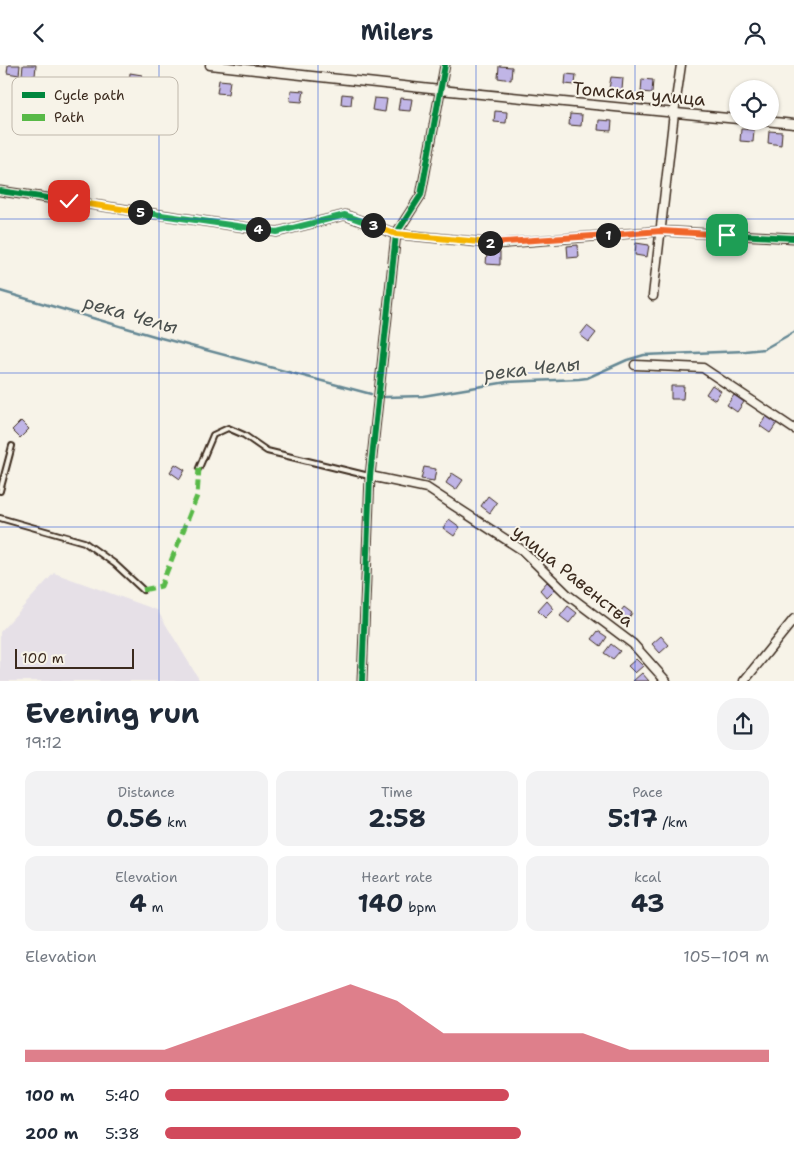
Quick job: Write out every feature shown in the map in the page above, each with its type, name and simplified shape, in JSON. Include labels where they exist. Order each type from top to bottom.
[{"type":"street","name":"Томская улица","points":[[210,65],[729,118]]},
{"type":"street","points":[[362,681],[370,476],[396,234],[421,195],[444,65]]},
{"type":"street","points":[[653,296],[681,65]]},
{"type":"street","points":[[779,122],[794,124]]},
{"type":"street","points":[[0,191],[277,232],[345,215],[396,234],[497,244],[661,231],[794,238]]},
{"type":"street","points":[[635,365],[703,368],[794,429]]},
{"type":"street","name":"улица Равенства","points":[[370,476],[427,487],[522,550],[568,595],[633,644],[666,681]]},
{"type":"street","points":[[744,681],[794,619]]},
{"type":"lane","points":[[199,468],[214,435],[228,428],[244,435],[267,451],[370,476]]},
{"type":"lane","points":[[0,491],[12,446]]},
{"type":"lane","points":[[0,518],[84,542],[115,564],[144,590]]},
{"type":"shaded area","points":[[54,573],[157,610],[200,681],[0,681],[0,632]]},
{"type":"building","points":[[8,65],[20,65],[19,75],[7,73]]},
{"type":"building","points":[[23,65],[36,65],[35,76],[22,75]]},
{"type":"building","points":[[499,66],[512,67],[511,80],[498,78]]},
{"type":"building","points":[[130,73],[142,75],[142,77],[130,77]]},
{"type":"building","points":[[566,74],[576,75],[575,85],[565,84]]},
{"type":"building","points":[[611,77],[623,78],[622,90],[609,89]]},
{"type":"building","points":[[642,79],[653,80],[652,93],[641,92]]},
{"type":"building","points":[[219,80],[230,81],[228,94],[217,93]]},
{"type":"building","points":[[291,90],[304,91],[302,102],[290,101]]},
{"type":"building","points":[[342,94],[352,95],[351,105],[341,104]]},
{"type":"building","points":[[374,98],[387,99],[385,112],[372,110]]},
{"type":"building","points":[[400,98],[412,99],[410,111],[398,110]]},
{"type":"building","points":[[495,111],[507,112],[506,123],[494,122]]},
{"type":"building","points":[[570,114],[582,115],[581,126],[569,125]]},
{"type":"building","points":[[599,120],[612,121],[611,131],[598,130]]},
{"type":"building","points":[[741,130],[754,130],[753,142],[740,141]]},
{"type":"building","points":[[769,131],[782,132],[781,145],[768,143]]},
{"type":"building","points":[[636,243],[649,245],[647,257],[635,255]]},
{"type":"building","points":[[578,245],[579,257],[568,258],[567,246]]},
{"type":"building","points":[[487,252],[500,252],[500,265],[486,264]]},
{"type":"building","points":[[587,326],[596,333],[589,342],[580,335]]},
{"type":"building","points":[[712,385],[721,391],[715,400],[706,394]]},
{"type":"building","points":[[671,386],[684,386],[683,399],[671,399]]},
{"type":"building","points":[[734,395],[744,402],[737,412],[727,405]]},
{"type":"building","points":[[766,416],[777,423],[770,433],[760,426]]},
{"type":"building","points":[[21,421],[29,429],[20,438],[12,430]]},
{"type":"building","points":[[175,464],[185,470],[180,479],[170,472]]},
{"type":"building","points":[[424,467],[436,469],[434,481],[421,479]]},
{"type":"building","points":[[452,473],[463,480],[456,490],[446,483]]},
{"type":"building","points":[[488,496],[497,503],[490,513],[481,506]]},
{"type":"building","points":[[449,519],[460,527],[454,536],[443,528]]},
{"type":"building","points":[[547,582],[555,590],[547,598],[540,590]]},
{"type":"building","points":[[547,601],[554,609],[545,618],[538,611]]},
{"type":"building","points":[[568,606],[577,613],[569,623],[560,616]]},
{"type":"building","points":[[624,607],[632,613],[626,622],[617,616]]},
{"type":"building","points":[[598,631],[607,637],[601,646],[592,639]]},
{"type":"building","points":[[661,636],[669,645],[660,653],[652,644]]},
{"type":"building","points":[[611,644],[620,651],[613,659],[604,653]]},
{"type":"building","points":[[636,659],[643,666],[635,673],[628,666]]},
{"type":"building","points":[[642,673],[649,681],[633,681]]},
{"type":"waterway","name":"река Челы","points":[[0,291],[161,338],[371,394]]},
{"type":"waterway","name":"река Челы","points":[[385,397],[423,396],[507,382],[587,378],[627,360],[644,355],[764,349],[794,332]]},
{"type":"marked path","points":[[143,590],[161,586],[197,496],[199,468]]},
{"type":"cycle path","points":[[362,681],[370,476],[396,234],[421,195],[445,65]]},
{"type":"cycle path","points":[[0,191],[277,232],[345,215],[396,234],[497,244],[661,231],[794,238]]},
{"type":"route","points":[[69,201],[277,232],[345,215],[396,234],[497,244],[661,231],[727,235]]}]
